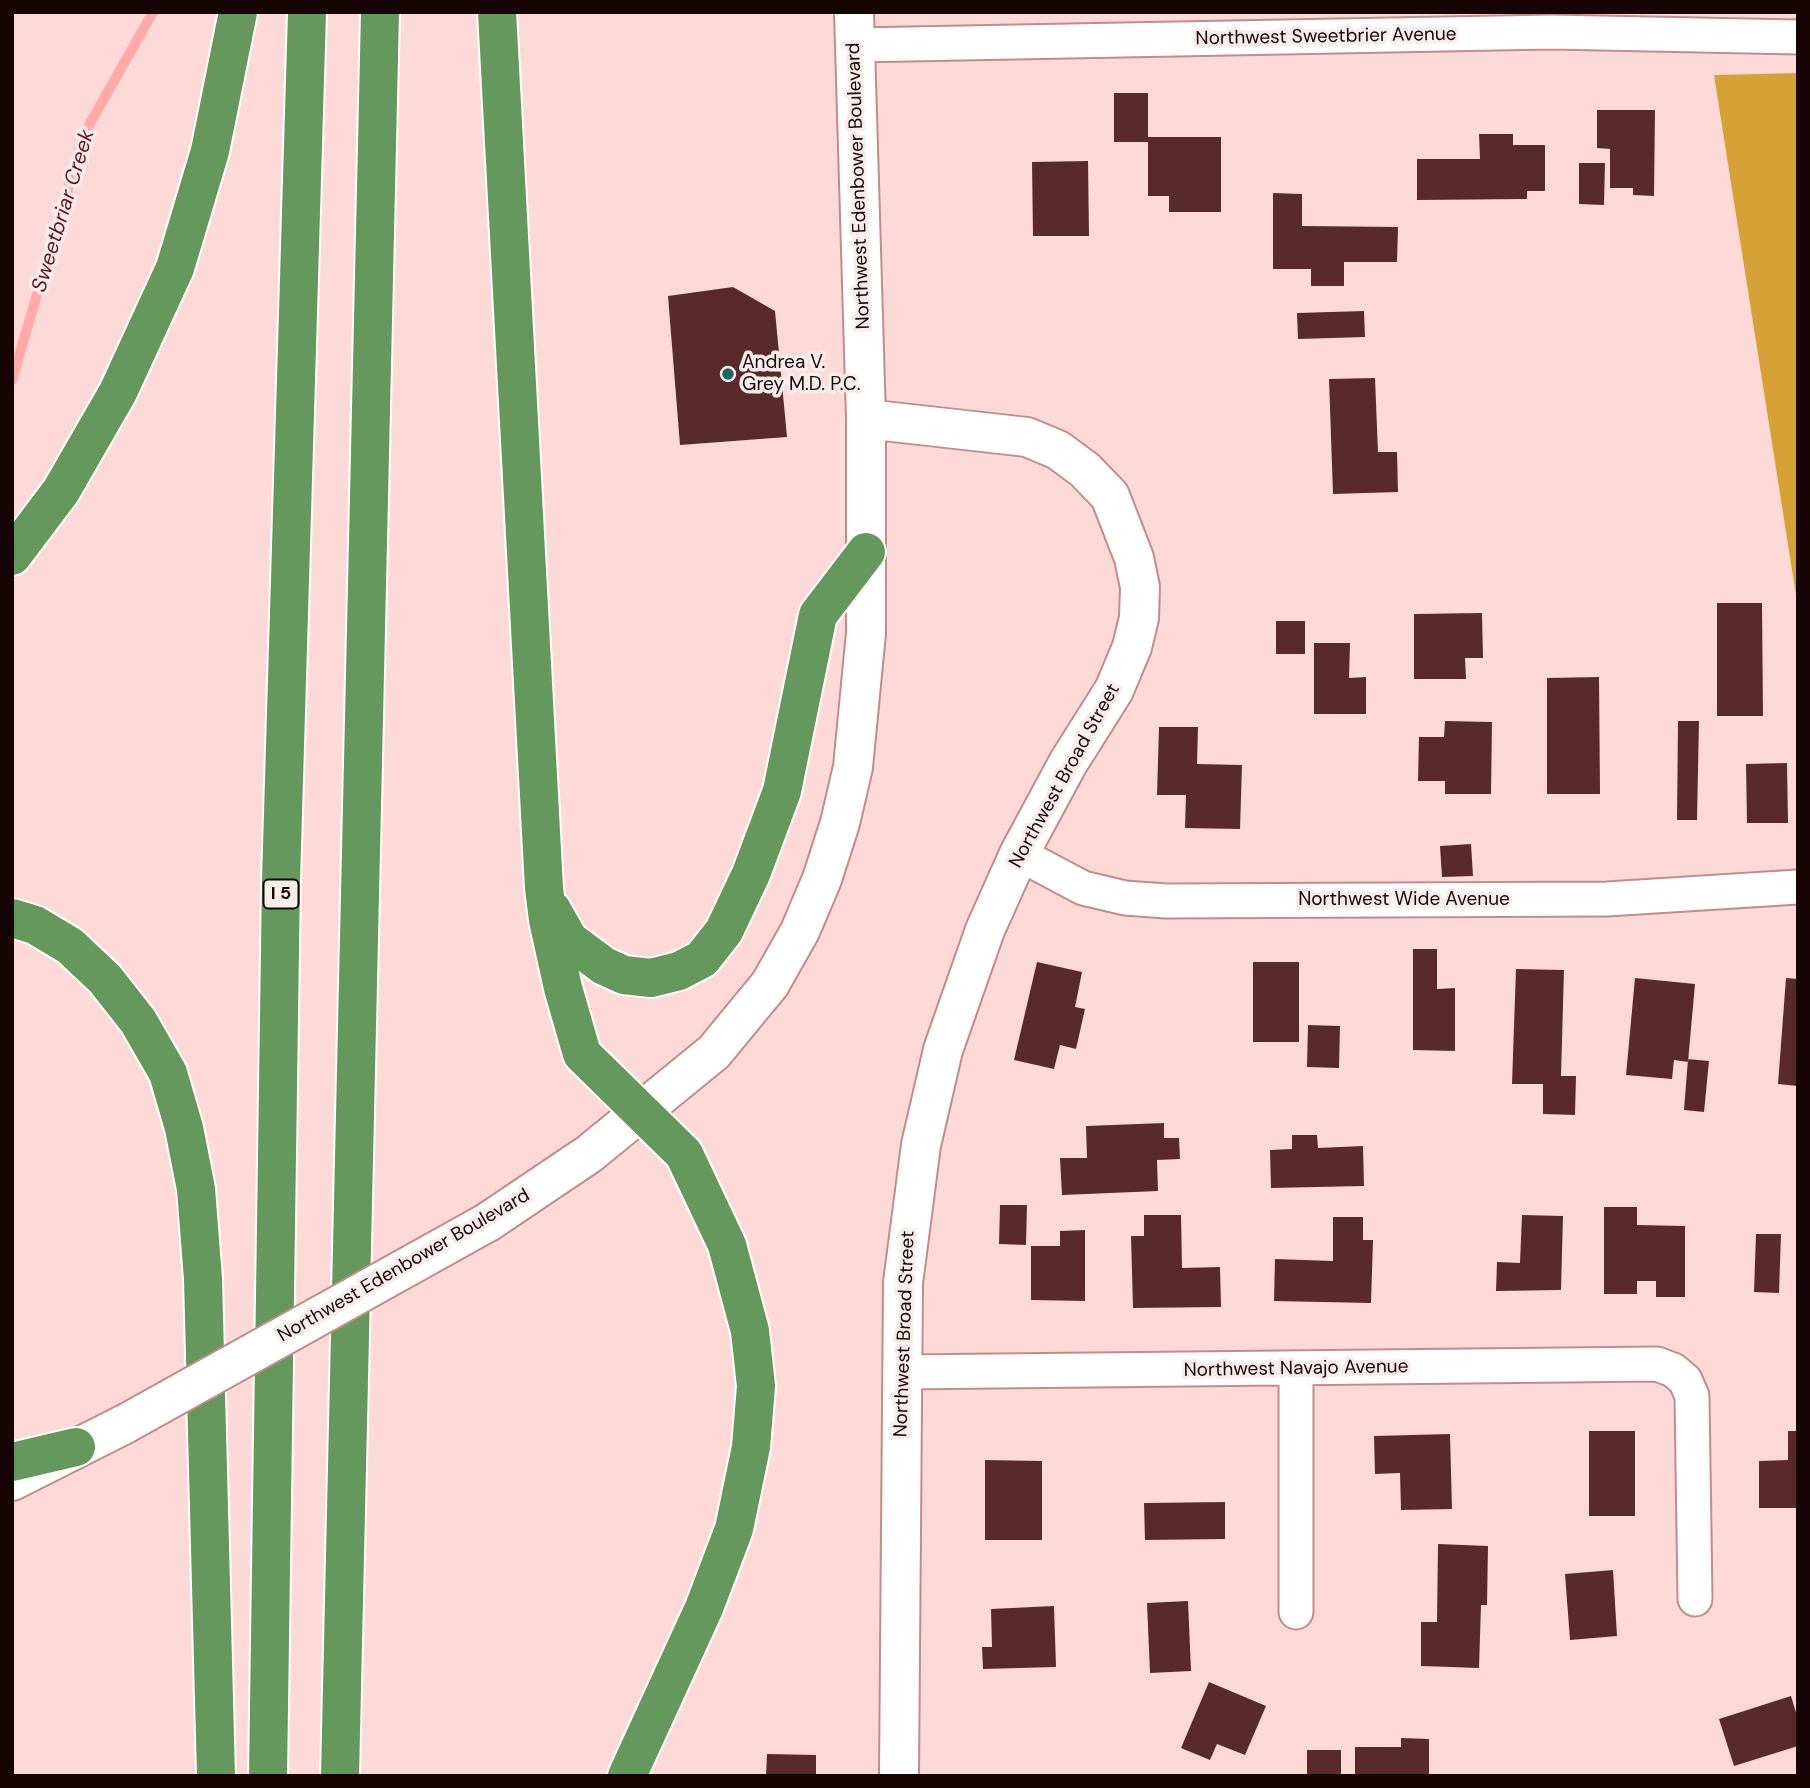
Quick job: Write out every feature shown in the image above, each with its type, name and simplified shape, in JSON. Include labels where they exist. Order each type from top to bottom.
[{"type":"highway","points":[[12,556],[61,491],[112,403],[175,268],[210,151],[238,12]]},
{"type":"highway","name":"I 5","points":[[268,1776],[281,880],[307,12]]},
{"type":"highway","points":[[340,1776],[380,12]]},
{"type":"highway","points":[[497,12],[544,888],[563,988],[582,1054],[684,1154],[727,1245],[750,1331],[756,1386],[751,1447],[734,1529],[704,1608],[627,1776]]},
{"type":"highway","points":[[544,888],[557,922],[569,940],[604,966],[624,975],[651,978],[679,971],[702,959],[724,931],[751,874],[782,791],[818,615],[866,552]]},
{"type":"highway","points":[[12,918],[35,926],[70,946],[105,978],[138,1021],[168,1073],[184,1128],[196,1189],[202,1279],[216,1776]]},
{"type":"highway","points":[[12,1462],[76,1447]]},
{"type":"main road","name":"Northwest Edenbower Boulevard","points":[[12,1481],[125,1424],[488,1222],[589,1154],[714,1052],[770,984],[800,931],[822,879],[848,789],[860,712],[866,633],[866,419],[854,29]]},
{"type":"main road","name":"Northwest Broad Street","points":[[866,419],[1013,435],[1058,450],[1085,470],[1110,496],[1123,525],[1140,587],[1139,618],[1132,647],[1114,690],[1068,763],[1019,853],[957,1005],[930,1101],[906,1238],[899,1776]]},
{"type":"street","name":"Northwest Sweetbrier Avenue","points":[[854,29],[1552,32],[1798,37]]},
{"type":"street","name":"Northwest Wide Avenue","points":[[1019,853],[1083,888],[1125,898],[1166,901],[1607,899],[1798,887]]},
{"type":"street","name":"Northwest Navajo Avenue","points":[[904,1373],[1657,1364],[1673,1370],[1685,1380],[1694,1409],[1695,1599]]},
{"type":"street","points":[[1296,1368],[1296,1612]]},
{"type":"shaded area","points":[[1798,73],[1798,608],[1714,75]]},
{"type":"building","points":[[1114,93],[1148,93],[1148,137],[1221,137],[1221,212],[1169,212],[1169,196],[1148,196],[1148,142],[1114,142]]},
{"type":"building","points":[[1597,110],[1655,110],[1654,196],[1633,195],[1633,188],[1610,188],[1610,149],[1597,148]]},
{"type":"building","points":[[1479,134],[1513,134],[1513,145],[1545,145],[1545,191],[1527,191],[1527,199],[1417,200],[1417,159],[1480,159]]},
{"type":"building","points":[[1088,161],[1089,236],[1033,236],[1032,162]]},
{"type":"building","points":[[1579,163],[1605,163],[1604,205],[1579,204]]},
{"type":"building","points":[[1273,193],[1302,194],[1302,226],[1398,227],[1397,262],[1344,262],[1344,286],[1311,286],[1311,269],[1273,269]]},
{"type":"building","name":"Andrea V. Grey M.D. P.C.","points":[[733,287],[775,311],[787,437],[680,445],[668,296]]},
{"type":"building","points":[[1364,311],[1365,337],[1298,339],[1297,313]]},
{"type":"building","points":[[1375,378],[1378,452],[1397,452],[1398,492],[1333,494],[1329,379]]},
{"type":"building","points":[[1717,603],[1762,603],[1763,716],[1717,716]]},
{"type":"building","points":[[1482,613],[1483,658],[1465,658],[1466,679],[1414,679],[1414,614]]},
{"type":"building","points":[[1276,621],[1305,621],[1305,654],[1276,654]]},
{"type":"building","points":[[1314,643],[1350,643],[1349,678],[1366,677],[1366,714],[1314,714]]},
{"type":"building","points":[[1599,677],[1600,794],[1547,794],[1547,678]]},
{"type":"building","points":[[1445,721],[1492,722],[1491,794],[1445,794],[1445,781],[1418,781],[1419,737],[1444,737]]},
{"type":"building","points":[[1678,721],[1699,721],[1697,820],[1677,820]]},
{"type":"building","points":[[1159,727],[1198,727],[1197,764],[1242,765],[1240,829],[1185,828],[1186,795],[1157,795]]},
{"type":"building","points":[[1787,763],[1788,823],[1747,823],[1746,764]]},
{"type":"building","points":[[1471,844],[1473,876],[1442,877],[1440,846]]},
{"type":"building","points":[[1413,949],[1437,949],[1437,989],[1455,988],[1455,1051],[1413,1050]]},
{"type":"building","points":[[1037,962],[1082,972],[1075,1007],[1085,1009],[1076,1049],[1060,1045],[1054,1069],[1014,1060]]},
{"type":"building","points":[[1253,962],[1299,962],[1299,1042],[1253,1042]]},
{"type":"building","points":[[1516,969],[1564,970],[1561,1076],[1576,1076],[1575,1115],[1543,1114],[1543,1084],[1512,1084]]},
{"type":"building","points":[[1635,978],[1695,984],[1688,1062],[1674,1060],[1672,1079],[1626,1075]]},
{"type":"building","points":[[1786,978],[1798,979],[1798,1086],[1778,1084]]},
{"type":"building","points":[[1308,1025],[1340,1026],[1339,1068],[1307,1067]]},
{"type":"building","points":[[1688,1059],[1709,1061],[1704,1112],[1684,1110]]},
{"type":"building","points":[[1164,1123],[1164,1138],[1179,1138],[1180,1159],[1157,1160],[1158,1191],[1062,1195],[1060,1158],[1087,1158],[1086,1126]]},
{"type":"building","points":[[1292,1135],[1317,1135],[1318,1148],[1363,1146],[1364,1186],[1271,1188],[1270,1150],[1292,1149]]},
{"type":"building","points":[[1000,1205],[1027,1205],[1026,1245],[999,1244]]},
{"type":"building","points":[[1604,1207],[1637,1207],[1637,1225],[1685,1226],[1685,1297],[1656,1297],[1656,1281],[1637,1281],[1637,1294],[1604,1294]]},
{"type":"building","points":[[1144,1215],[1181,1215],[1182,1268],[1220,1267],[1221,1307],[1133,1308],[1131,1236],[1144,1236]]},
{"type":"building","points":[[1522,1215],[1563,1216],[1561,1290],[1496,1291],[1497,1262],[1520,1263]]},
{"type":"building","points":[[1333,1217],[1363,1217],[1363,1240],[1373,1240],[1371,1303],[1274,1301],[1275,1259],[1333,1261]]},
{"type":"building","points":[[1085,1230],[1085,1301],[1031,1300],[1031,1246],[1060,1246],[1060,1231]]},
{"type":"building","points":[[1756,1234],[1781,1234],[1779,1293],[1754,1292]]},
{"type":"building","points":[[1589,1431],[1635,1431],[1635,1516],[1589,1516]]},
{"type":"building","points":[[1788,1431],[1798,1431],[1798,1508],[1759,1508],[1759,1461],[1788,1460]]},
{"type":"building","points":[[1450,1434],[1452,1509],[1401,1510],[1400,1473],[1375,1474],[1374,1436]]},
{"type":"building","points":[[985,1460],[1042,1461],[1042,1540],[985,1540]]},
{"type":"building","points":[[1225,1502],[1225,1539],[1145,1540],[1144,1503]]},
{"type":"building","points":[[1438,1544],[1488,1546],[1487,1605],[1481,1605],[1479,1668],[1421,1666],[1421,1622],[1437,1622]]},
{"type":"building","points":[[1613,1570],[1617,1636],[1570,1640],[1565,1574]]},
{"type":"building","points":[[1188,1601],[1191,1671],[1150,1673],[1147,1603]]},
{"type":"building","points":[[1054,1606],[1056,1667],[983,1669],[982,1647],[992,1647],[991,1609]]},
{"type":"building","points":[[1209,1682],[1266,1706],[1245,1755],[1217,1744],[1210,1760],[1181,1748]]},
{"type":"building","points":[[1791,1696],[1798,1719],[1798,1746],[1734,1766],[1719,1719]]},
{"type":"building","points":[[1401,1738],[1429,1739],[1429,1776],[1355,1776],[1355,1747],[1401,1747]]},
{"type":"building","points":[[1307,1750],[1341,1750],[1341,1776],[1307,1776]]},
{"type":"building","points":[[767,1754],[816,1755],[816,1776],[766,1776]]},
{"type":"waterway","name":"Sweetbriar Creek","points":[[12,380],[84,134],[153,12]]},
{"type":"place","name":"Andrea V. Grey M.D. P.C.","points":[[728,374]]}]
